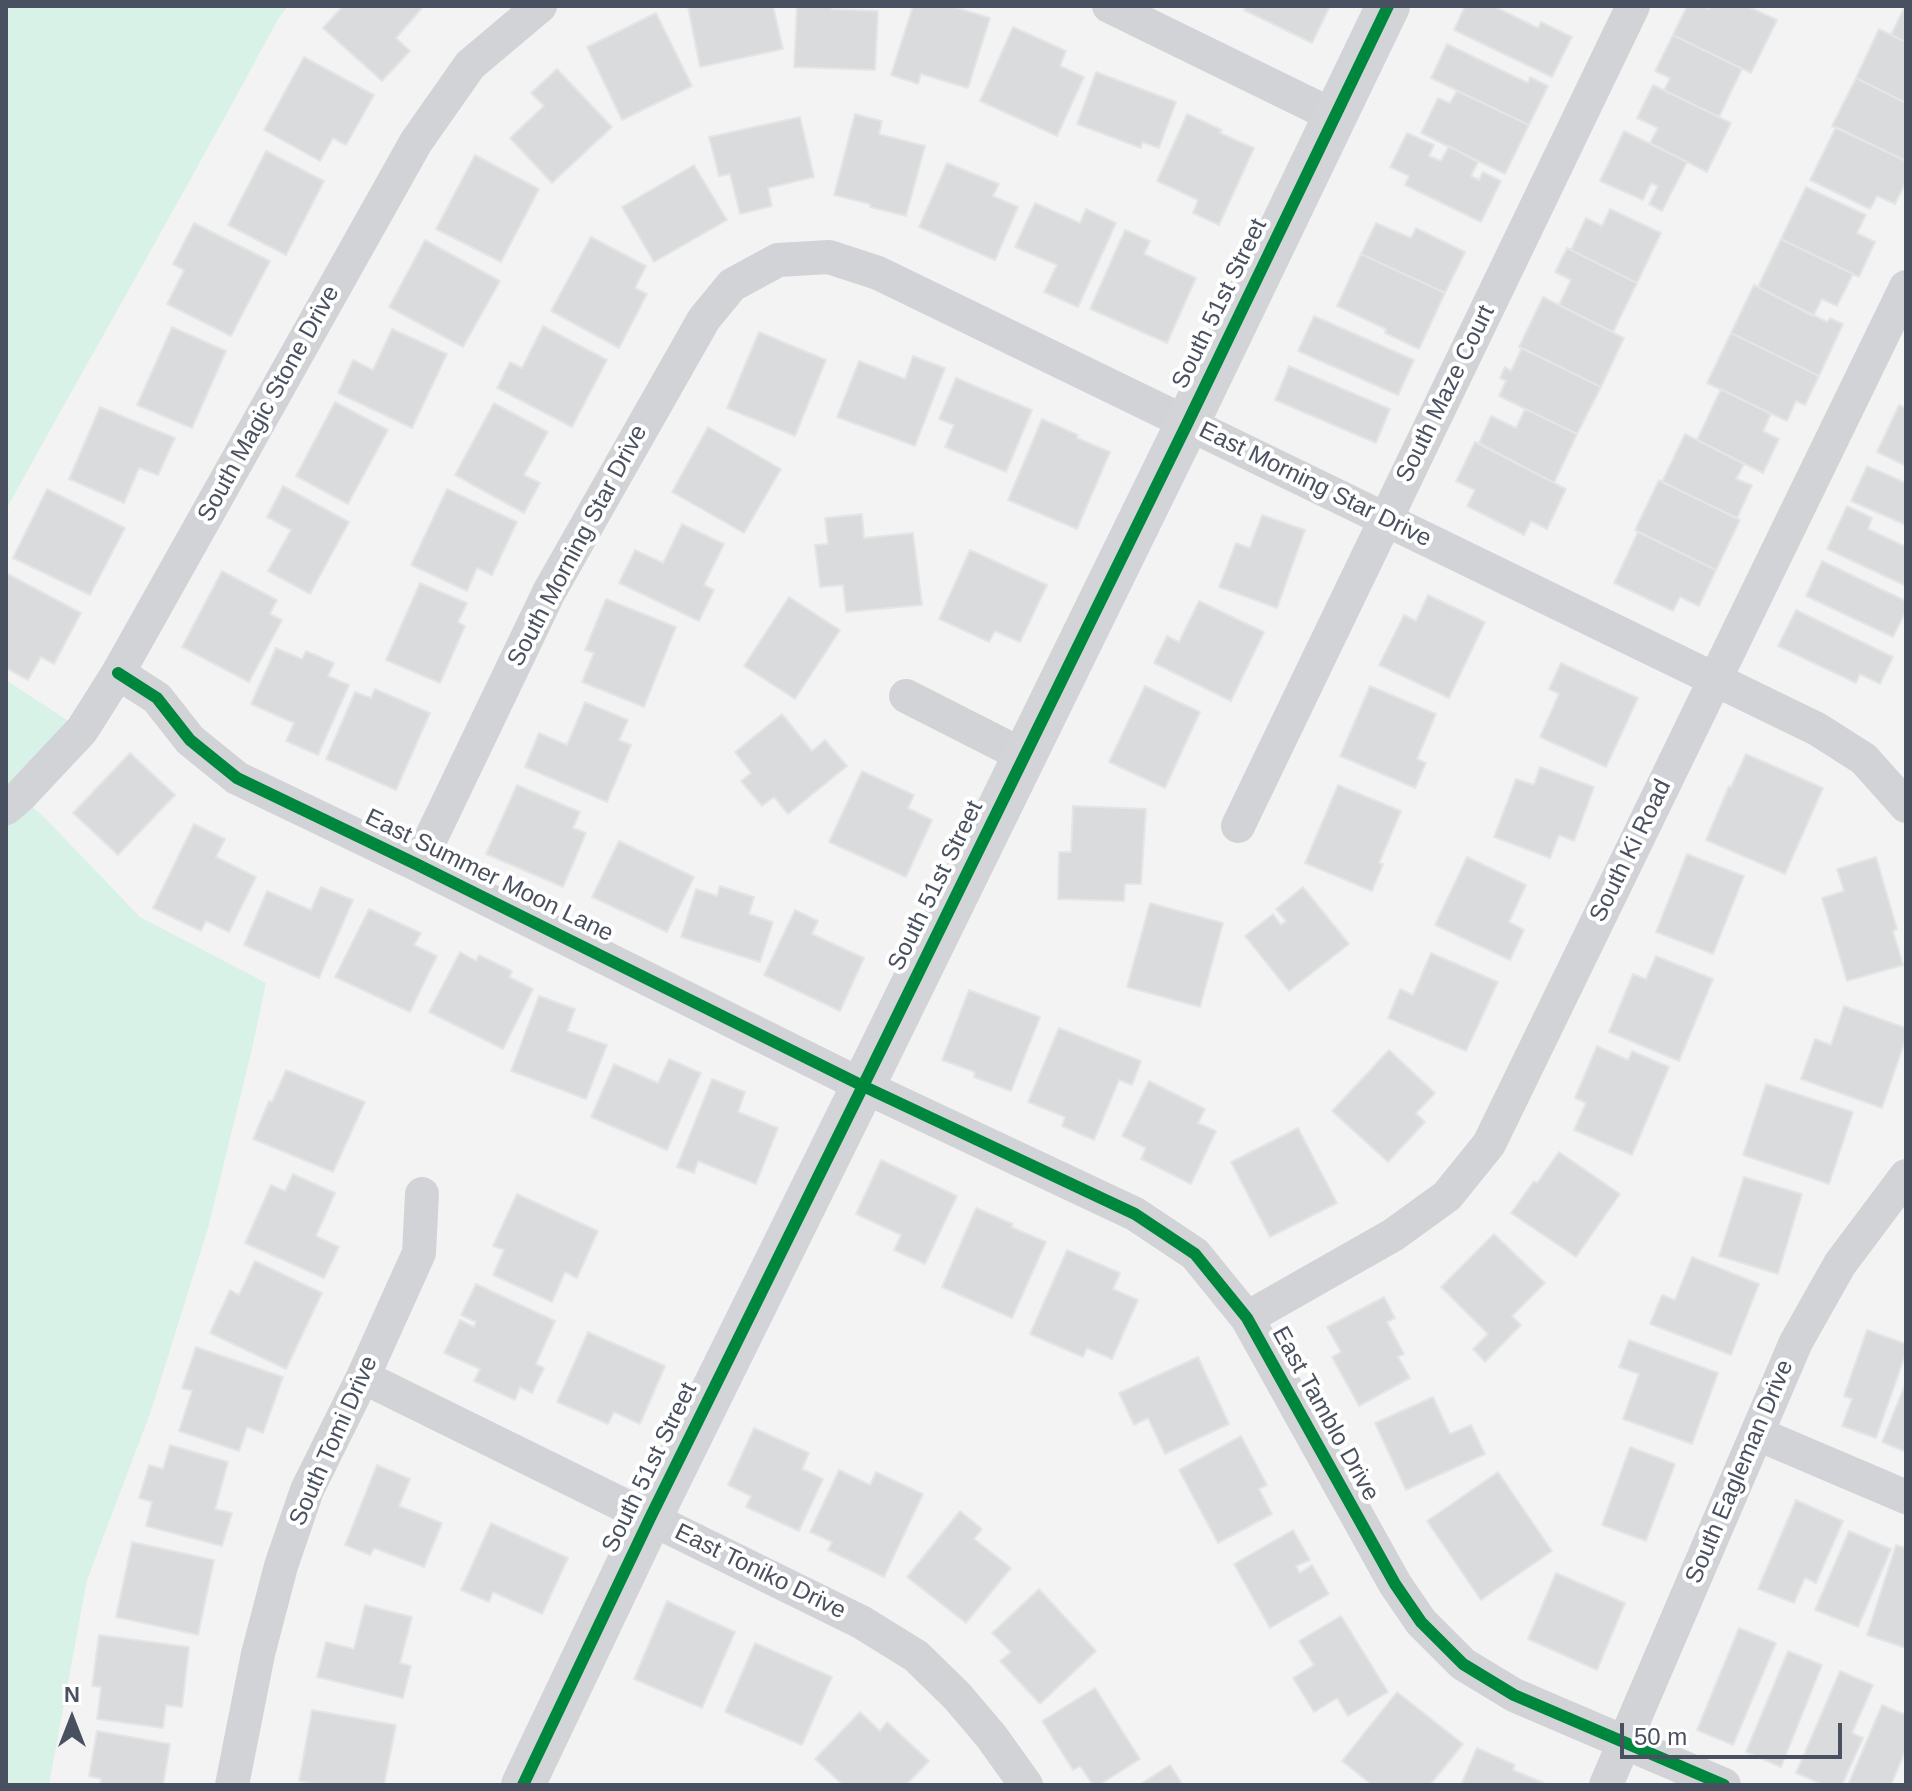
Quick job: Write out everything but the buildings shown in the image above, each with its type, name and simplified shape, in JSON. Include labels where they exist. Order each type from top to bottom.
[{"type":"street","name":"South Magic Stone Drive","points":[[6,808],[82,730],[118,673],[416,142],[470,65],[540,6]]},
{"type":"street","points":[[1109,6],[1334,116]]},
{"type":"street","name":"South 51st Street","points":[[523,1785],[650,1518],[1187,424],[1388,6]]},
{"type":"street","name":"South Maze Court","points":[[1238,826],[1633,6]]},
{"type":"street","name":"East Morning Star Drive","points":[[778,260],[829,257],[878,273],[1714,680]]},
{"type":"street","name":"South Morning Star Drive","points":[[418,865],[549,592],[704,319],[732,285],[778,260]]},
{"type":"street","name":"South Ki Road","points":[[1247,1318],[1393,1235],[1447,1196],[1489,1144],[1906,287]]},
{"type":"street","name":"East Summer Moon Lane","points":[[118,673],[157,698],[190,740],[237,778],[863,1086]]},
{"type":"street","points":[[1714,680],[1817,729],[1852,751],[1864,759],[1906,806]]},
{"type":"street","points":[[906,696],[1024,756]]},
{"type":"street","name":"East Tamblo Drive","points":[[863,1086],[1135,1214],[1195,1254],[1247,1318],[1395,1584],[1421,1622],[1463,1664],[1514,1695],[1724,1785]]},
{"type":"street","name":"South Eagleman Drive","points":[[1606,1785],[1796,1342],[1840,1264],[1906,1176]]},
{"type":"street","name":"South Tomi Drive","points":[[232,1785],[258,1654],[281,1566],[307,1490],[419,1253],[422,1194]]},
{"type":"street","name":"East Toniko Drive","points":[[363,1377],[861,1622],[916,1656],[957,1696],[1026,1785]]},
{"type":"street","points":[[1758,1434],[1906,1497]]},
{"type":"green space","points":[[6,6],[288,6],[6,510]]},
{"type":"green space","points":[[6,680],[82,730],[21,797],[140,917],[266,983],[208,1228],[151,1411],[87,1580],[49,1785],[6,1785]]},
{"type":"cycle path","points":[[523,1785],[650,1518],[1187,424],[1388,6]]},
{"type":"cycle path","points":[[118,673],[157,698],[190,740],[237,778],[863,1086],[1135,1214],[1195,1254],[1247,1318],[1395,1584],[1421,1622],[1463,1664],[1514,1695],[1724,1785]]}]
